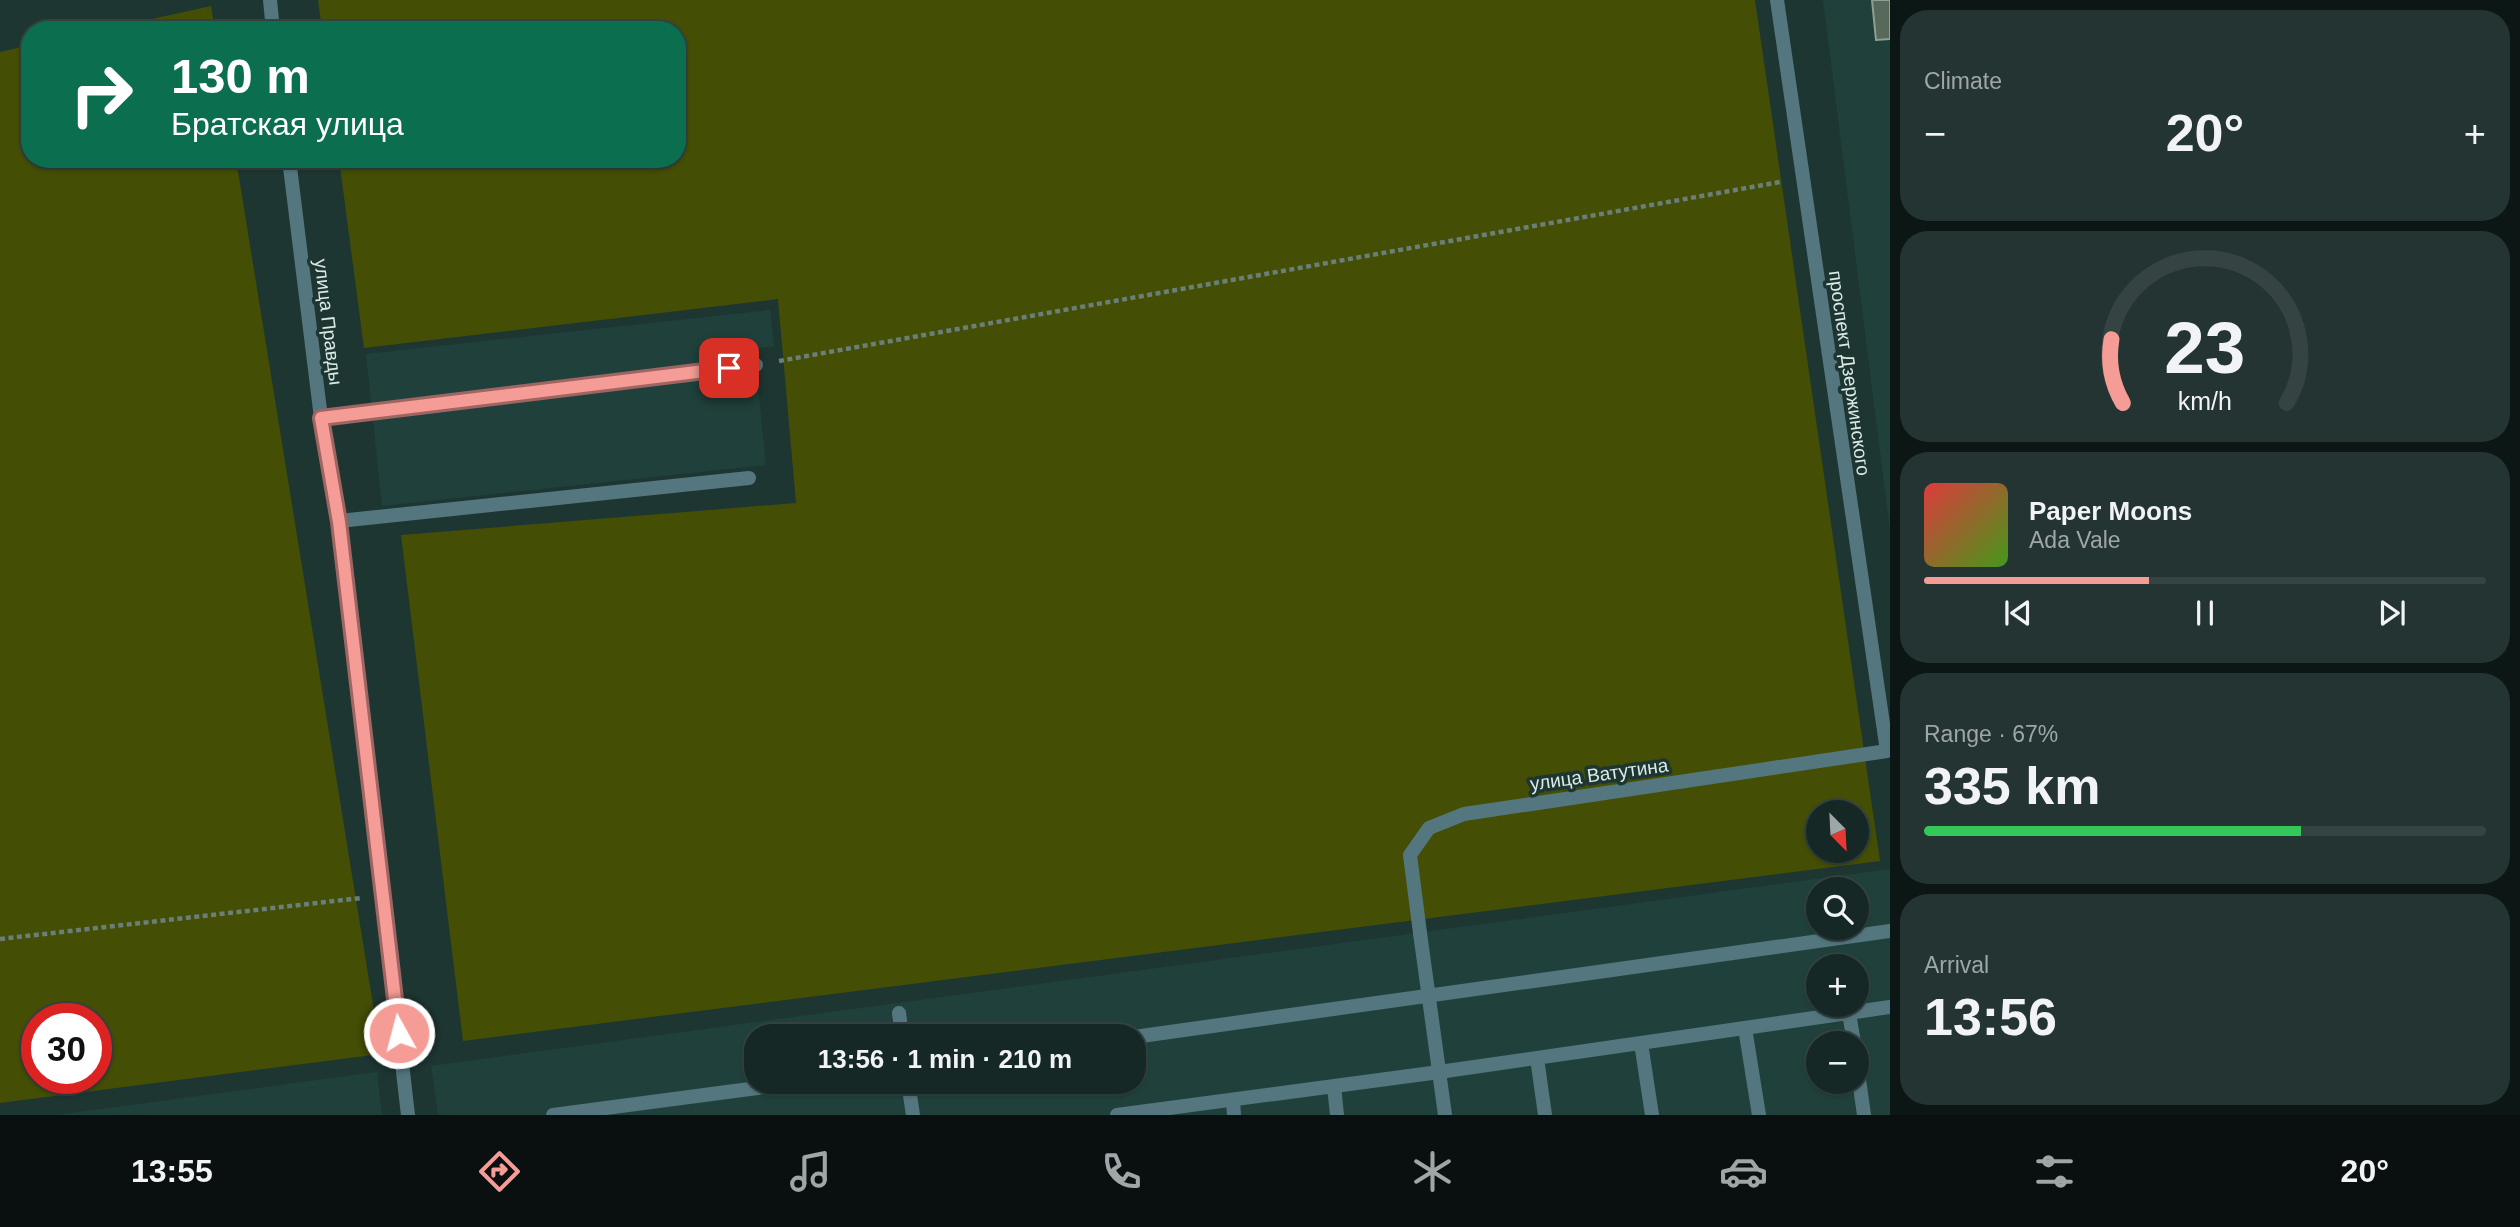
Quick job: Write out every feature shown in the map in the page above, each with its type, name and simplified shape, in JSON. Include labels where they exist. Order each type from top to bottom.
[{"type":"street","points":[[270,0],[272,21]]},
{"type":"street","name":"проспект Дзержинского","points":[[1777,0],[1801,178],[1888,755]]},
{"type":"street","name":"улица Правды","points":[[290,168],[321,418],[339,522],[408,1115]]},
{"type":"street","points":[[321,418],[756,365]]},
{"type":"street","points":[[339,522],[749,478]]},
{"type":"street","name":"улица Ватутина","points":[[1445,1115],[1410,855],[1429,828],[1464,814],[1888,755]]},
{"type":"street","points":[[1146,1035],[1890,931]]},
{"type":"street","points":[[1869,1010],[1890,1007]]},
{"type":"street","points":[[899,1013],[900,1024]]},
{"type":"street","points":[[1124,1115],[1821,1017]]},
{"type":"street","points":[[1745,1028],[1759,1115]]},
{"type":"street","points":[[1642,1043],[1652,1115]]},
{"type":"street","points":[[1537,1058],[1545,1115]]},
{"type":"street","points":[[1334,1086],[1338,1115]]},
{"type":"street","points":[[553,1115],[744,1090]]},
{"type":"street","points":[[910,1094],[913,1115]]},
{"type":"street","points":[[1861,1094],[1864,1115]]},
{"type":"street","points":[[1233,1100],[1234,1115]]},
{"type":"path","points":[[756,365],[1801,178]]},
{"type":"path","points":[[0,939],[383,895]]},
{"type":"shaded area","points":[[1823,0],[1890,0],[1890,530]]},
{"type":"shaded area","points":[[770,310],[774,346],[754,349],[766,465],[382,506],[366,354]]},
{"type":"shaded area","points":[[1890,869],[1890,1115],[438,1115],[431,1066],[1806,880],[1806,940],[1869,940],[1869,877],[1831,877]]},
{"type":"shaded area","points":[[377,1072],[382,1115],[57,1115]]},
{"type":"green space","points":[[318,0],[1755,0],[1880,861],[1869,862],[1869,800],[1806,800],[1806,863],[1864,863],[463,1041],[401,535],[796,503],[778,299],[364,348],[340,168],[686,168],[686,21],[321,21]]},
{"type":"green space","points":[[211,6],[214,21],[143,21]]},
{"type":"green space","points":[[21,47],[21,168],[237,168],[381,1054],[112,1089],[112,1003],[21,1003],[21,1094],[70,1094],[0,1103],[0,52]]},
{"type":"building","points":[[1872,0],[1890,0],[1890,39],[1876,40]]},
{"type":"route","points":[[399,1033],[339,522],[321,418],[729,368]]}]
